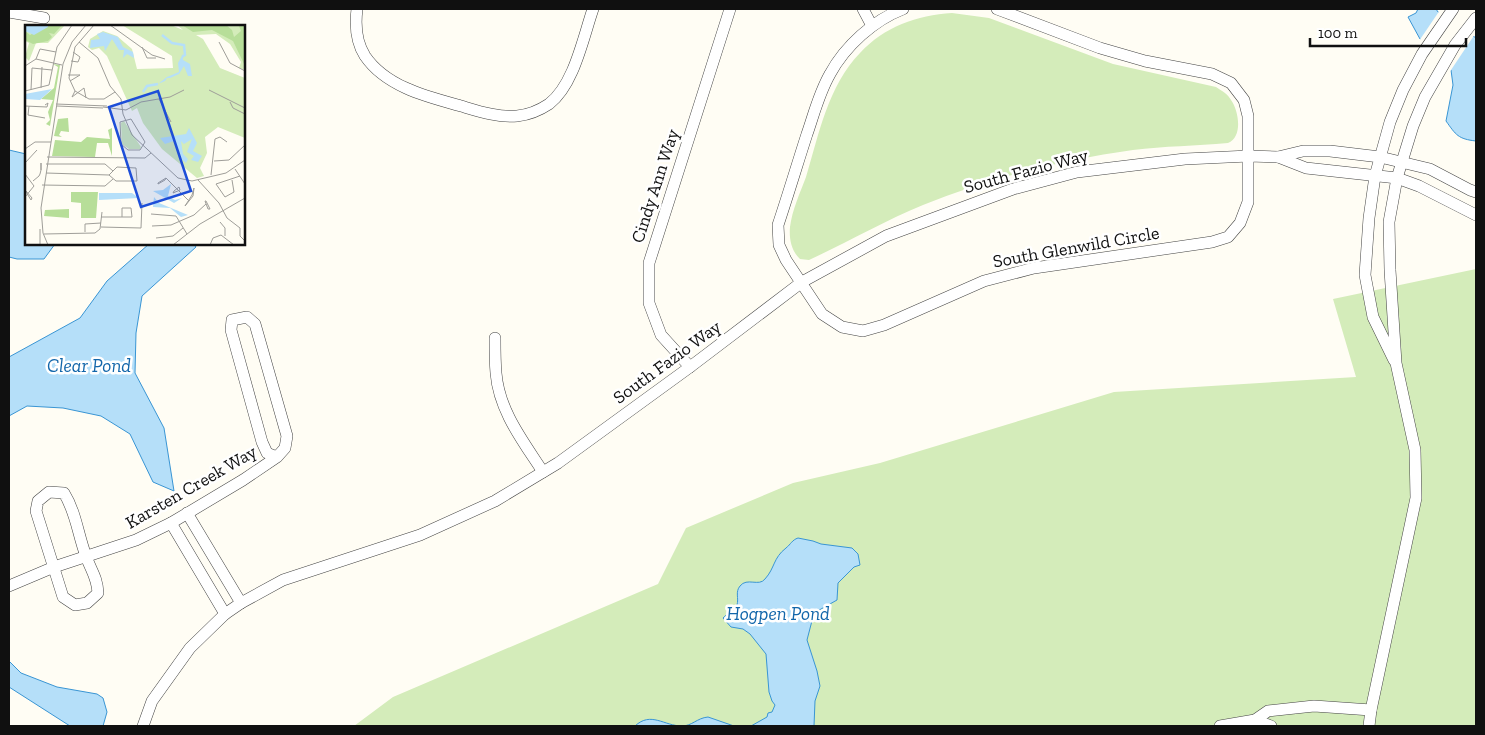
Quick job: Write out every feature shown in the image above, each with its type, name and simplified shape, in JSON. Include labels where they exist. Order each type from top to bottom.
[{"type":"street","points":[[357,9],[355,22],[358,40],[365,56],[378,70],[416,92],[482,112],[516,116],[532,112],[548,104],[560,92],[573,69],[593,9]]},
{"type":"street","name":"Cindy Ann Way","points":[[690,367],[662,335],[649,303],[649,263],[730,9]]},
{"type":"street","points":[[863,9],[872,26]]},
{"type":"street","name":"South Glenwild Circle","points":[[903,9],[890,14],[872,26],[846,51],[830,73],[823,88],[778,225],[779,244],[786,260],[822,314],[842,327],[863,332],[884,325],[992,278],[1034,268],[1212,242],[1228,237],[1240,223],[1248,202],[1248,116],[1244,100],[1231,83],[1212,74],[1145,61],[1100,48],[997,9]]},
{"type":"street","points":[[1396,364],[1373,317],[1365,275],[1369,218],[1375,176],[1390,122],[1403,90],[1422,54],[1453,9]]},
{"type":"street","points":[[9,12],[44,18]]},
{"type":"street","points":[[1369,726],[1370,710],[1416,498],[1415,450],[1396,364],[1389,222],[1397,178],[1413,126],[1425,97],[1455,45],[1475,20]]},
{"type":"street","name":"South Fazio Way","points":[[142,726],[152,702],[190,648],[225,614],[241,603],[283,580],[420,534],[494,501],[558,463],[690,367],[802,282],[886,236],[1013,189],[1077,172],[1129,164],[1185,159],[1249,156],[1278,157],[1303,151],[1330,151],[1402,161],[1430,169],[1476,192]]},
{"type":"street","name":"South Fazio Way","points":[[1278,157],[1306,168],[1397,178],[1419,186],[1476,215]]},
{"type":"street","points":[[247,318],[255,324],[287,436],[285,448],[277,457],[267,453],[262,442],[231,330],[232,320],[247,318]]},
{"type":"street","points":[[495,338],[496,374],[507,416],[543,472]]},
{"type":"street","name":"Karsten Creek Way","points":[[9,586],[54,567],[136,540],[171,523],[243,480],[277,457]]},
{"type":"street","points":[[49,492],[64,493],[71,504],[86,557],[97,579],[98,593],[87,602],[75,605],[63,597],[54,567],[36,511],[38,501],[49,492]]},
{"type":"street","points":[[187,513],[241,603]]},
{"type":"street","points":[[171,523],[225,614]]},
{"type":"street","points":[[1220,726],[1255,720],[1268,711],[1309,706],[1370,710]]},
{"type":"street","points":[[1255,720],[1272,726]]},
{"type":"green space","points":[[952,13],[989,18],[1113,64],[1216,87],[1228,96],[1234,105],[1238,117],[1236,135],[1228,143],[1106,154],[1000,178],[923,205],[809,260],[800,259],[794,252],[790,240],[791,221],[820,128],[832,95],[840,80],[860,53],[890,29],[926,16]]},
{"type":"green space","points":[[1476,269],[1476,726],[354,726],[393,697],[658,584],[686,528],[793,483],[880,463],[1114,392],[1356,377],[1333,299]]},
{"type":"water","points":[[1418,9],[1436,9],[1476,38],[1476,141],[1458,136],[1446,121],[1453,85],[1451,70],[1420,39],[1408,17],[1416,13]]},
{"type":"water","points":[[9,150],[25,154],[25,245],[54,245],[44,259],[17,259],[9,257]]},
{"type":"water","name":"Clear Pond","points":[[148,245],[195,245],[196,247],[142,296],[136,333],[135,373],[164,428],[174,491],[153,482],[130,434],[101,416],[63,408],[27,406],[9,416],[9,357],[80,318],[107,281]]},
{"type":"water","name":"Hogpen Pond","points":[[798,538],[821,544],[852,548],[858,554],[860,565],[854,567],[838,583],[837,600],[814,613],[807,640],[820,686],[815,701],[814,726],[751,726],[767,717],[775,705],[769,692],[766,654],[750,634],[743,629],[731,627],[723,618],[737,605],[740,586],[746,582],[762,581],[768,575],[782,552]]},
{"type":"water","points":[[9,661],[21,673],[57,687],[97,694],[103,698],[107,712],[103,726],[70,726],[9,687]]},
{"type":"water","points":[[708,717],[734,726],[682,726]]},
{"type":"water","points":[[652,719],[682,726],[635,726]]},
{"type":"pier","points":[[1440,10],[1475,34],[1449,73],[1419,41]]}]
